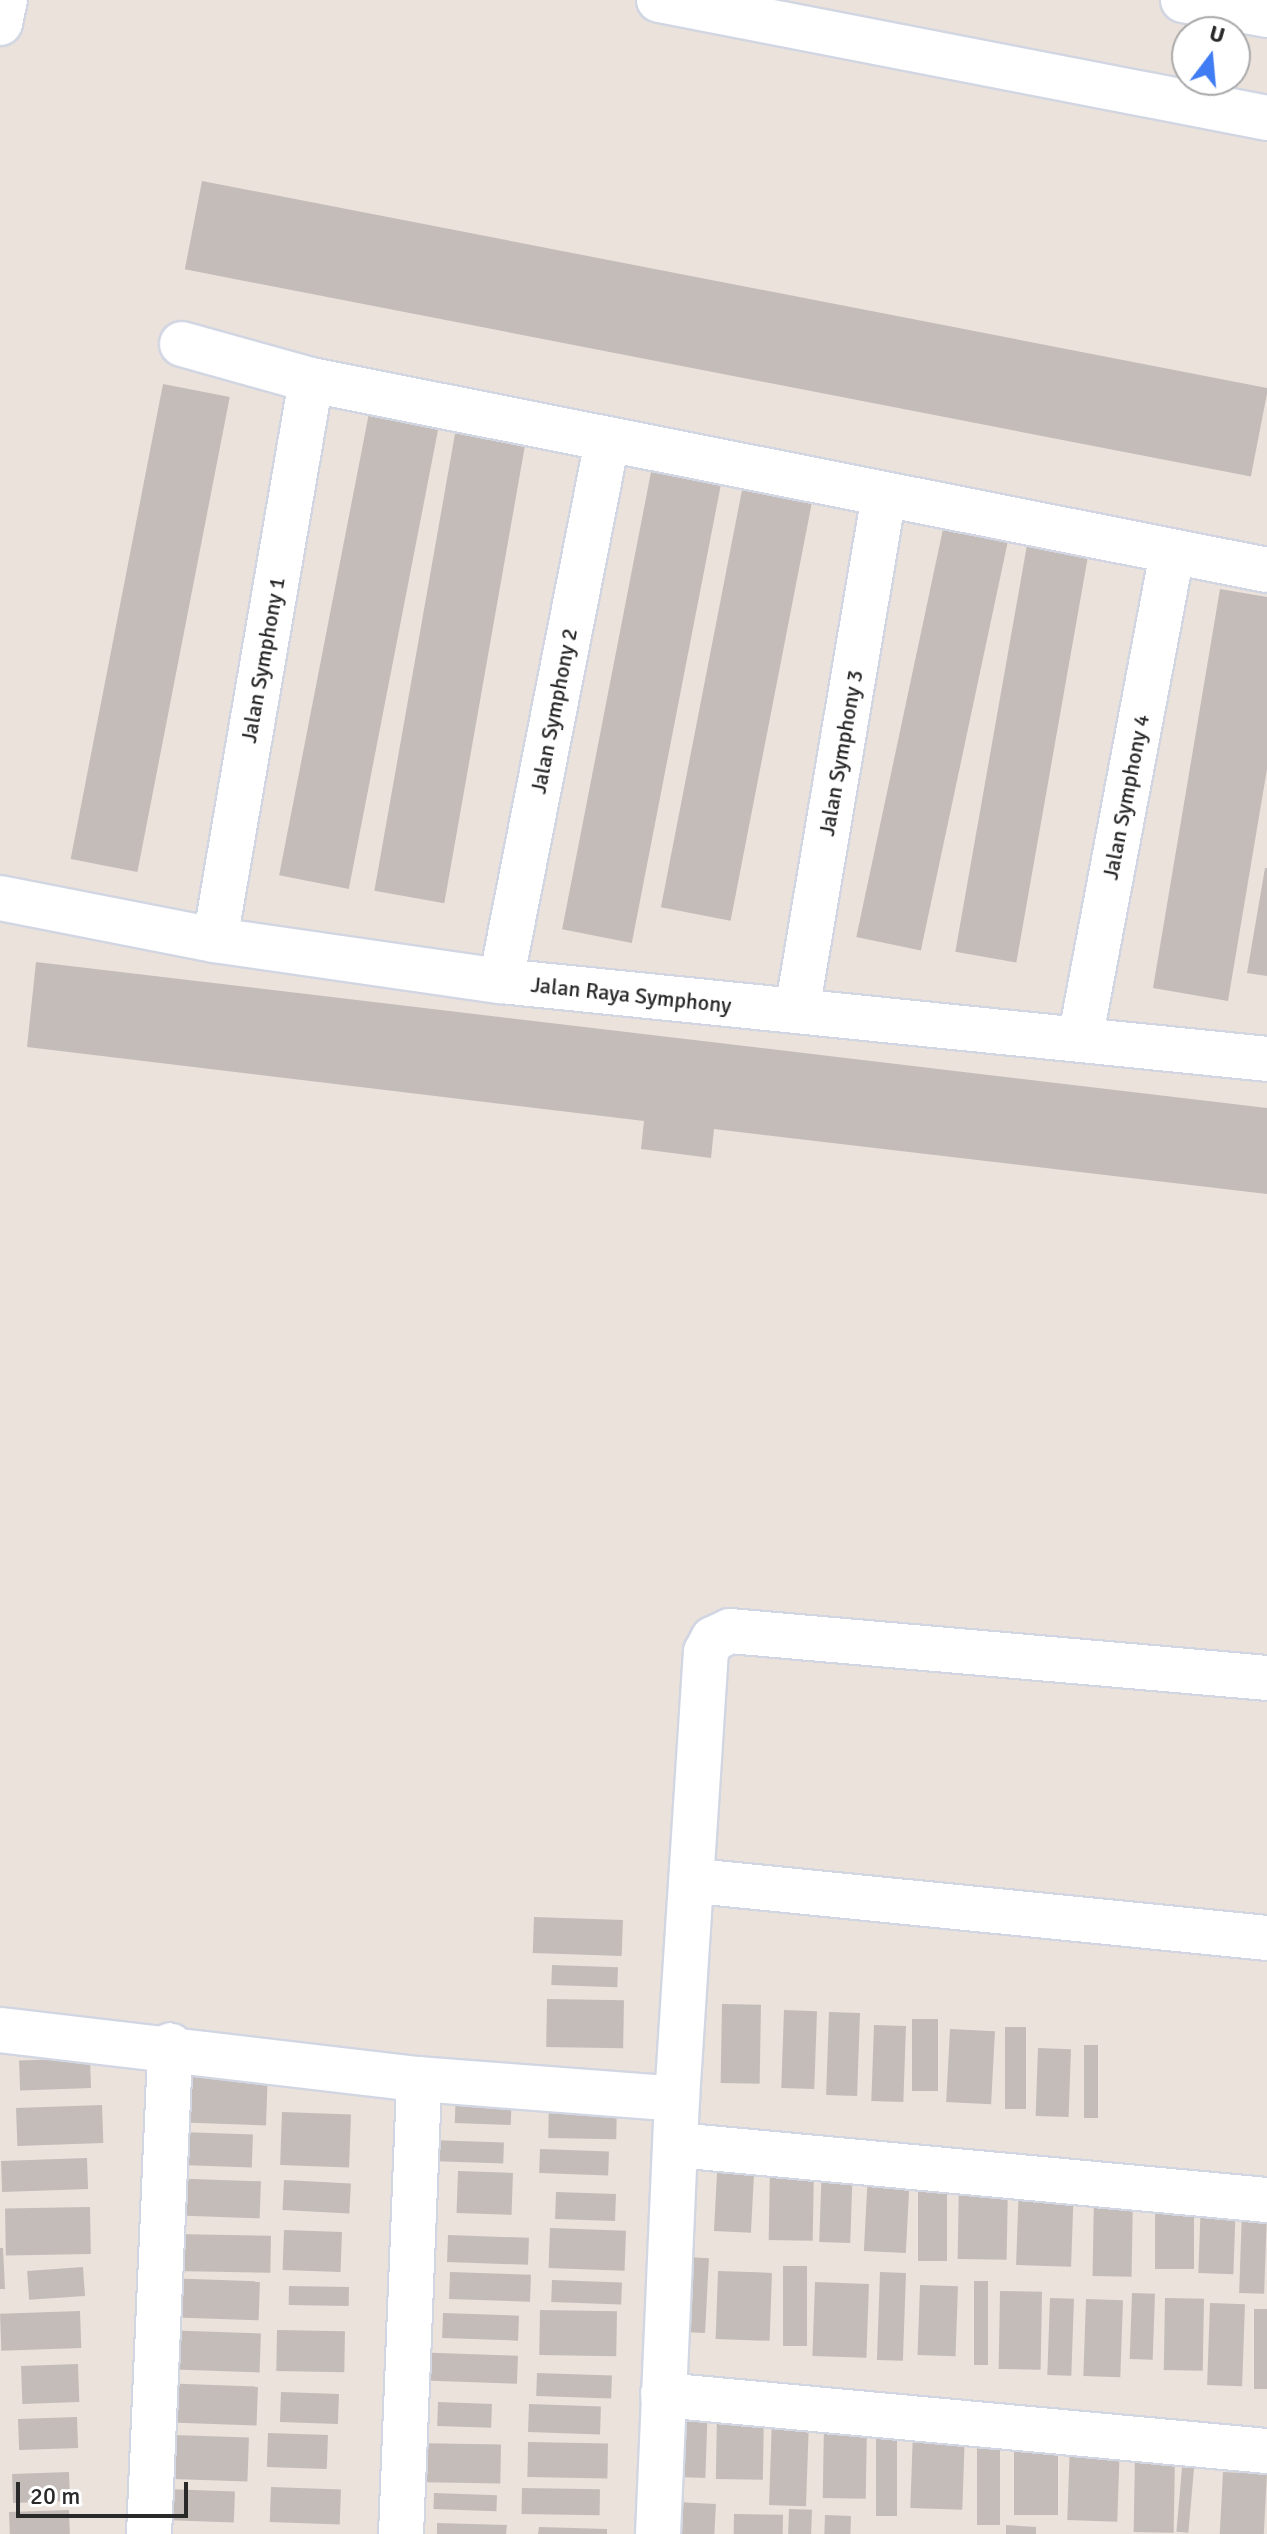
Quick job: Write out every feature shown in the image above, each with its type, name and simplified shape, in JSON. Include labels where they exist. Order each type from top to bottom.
[{"type":"street","points":[[0,23],[5,0]]},
{"type":"street","points":[[659,0],[1267,118]]},
{"type":"street","points":[[1183,0],[1267,15]]},
{"type":"street","points":[[182,344],[311,380],[1267,570]]},
{"type":"street","name":"Jalan Symphony 1","points":[[215,940],[311,380]]},
{"type":"street","name":"Jalan Symphony 2","points":[[501,981],[607,441]]},
{"type":"street","name":"Jalan Symphony 3","points":[[797,1011],[884,495]]},
{"type":"street","name":"Jalan Symphony 4","points":[[1080,1040],[1172,553]]},
{"type":"street","name":"Jalan Raya Symphony","points":[[0,898],[215,940],[501,981],[1267,1059]]},
{"type":"street","points":[[658,2534],[677,2099],[696,1881],[706,1652],[730,1631],[1267,1678]]},
{"type":"street","points":[[696,1881],[1267,1938]]},
{"type":"street","points":[[0,2030],[170,2045],[419,2079],[677,2099]]},
{"type":"street","points":[[149,2534],[170,2045]]},
{"type":"street","points":[[401,2534],[419,2079]]},
{"type":"street","points":[[677,2145],[1267,2200]]},
{"type":"street","points":[[663,2395],[1267,2451]]},
{"type":"building","points":[[202,181],[1267,388],[1251,477],[185,269]]},
{"type":"building","points":[[163,384],[230,397],[137,872],[71,859]]},
{"type":"building","points":[[369,413],[439,427],[349,889],[279,875]]},
{"type":"building","points":[[456,428],[526,440],[444,903],[374,891]]},
{"type":"building","points":[[652,467],[722,481],[632,943],[562,929]]},
{"type":"building","points":[[742,490],[812,504],[731,921],[661,907]]},
{"type":"building","points":[[943,529],[1008,543],[921,951],[856,937]]},
{"type":"building","points":[[1027,545],[1088,556],[1016,962],[955,952]]},
{"type":"building","points":[[1220,589],[1267,597],[1267,769],[1228,1001],[1153,988]]},
{"type":"building","points":[[1267,868],[1267,976],[1247,973]]},
{"type":"building","points":[[36,962],[1267,1108],[1267,1194],[714,1129],[711,1158],[641,1149],[644,1121],[27,1047]]},
{"type":"building","points":[[534,1917],[623,1920],[622,1956],[533,1953]]},
{"type":"building","points":[[552,1965],[618,1967],[617,1987],[551,1985]]},
{"type":"building","points":[[547,1999],[624,2000],[623,2048],[546,2047]]},
{"type":"building","points":[[722,2004],[761,2005],[760,2084],[721,2083]]},
{"type":"building","points":[[784,2010],[817,2011],[814,2089],[781,2088]]},
{"type":"building","points":[[829,2012],[860,2013],[857,2096],[826,2095]]},
{"type":"building","points":[[912,2019],[938,2019],[938,2091],[912,2091]]},
{"type":"building","points":[[874,2025],[906,2026],[903,2102],[871,2101]]},
{"type":"building","points":[[1005,2027],[1026,2027],[1026,2109],[1005,2109]]},
{"type":"building","points":[[950,2029],[995,2031],[991,2104],[946,2102]]},
{"type":"building","points":[[1084,2045],[1098,2045],[1098,2118],[1084,2118]]},
{"type":"building","points":[[1038,2048],[1071,2049],[1069,2117],[1036,2116]]},
{"type":"building","points":[[90,2058],[91,2088],[20,2090],[19,2060]]},
{"type":"building","points":[[170,2066],[268,2069],[266,2125],[168,2122]]},
{"type":"building","points":[[456,2088],[512,2090],[511,2125],[455,2123]]},
{"type":"building","points":[[549,2096],[617,2097],[616,2139],[548,2138]]},
{"type":"building","points":[[102,2105],[103,2143],[17,2146],[16,2108]]},
{"type":"building","points":[[282,2112],[351,2114],[349,2167],[280,2165]]},
{"type":"building","points":[[182,2132],[253,2134],[252,2167],[181,2165]]},
{"type":"building","points":[[430,2140],[504,2143],[503,2164],[429,2161]]},
{"type":"building","points":[[540,2149],[609,2151],[608,2175],[539,2173]]},
{"type":"building","points":[[87,2158],[88,2189],[2,2192],[1,2161]]},
{"type":"building","points":[[822,2162],[853,2163],[850,2243],[819,2242]]},
{"type":"building","points":[[770,2164],[814,2165],[813,2241],[769,2240]]},
{"type":"building","points":[[458,2171],[513,2173],[512,2215],[457,2213]]},
{"type":"building","points":[[868,2172],[910,2174],[906,2253],[864,2251]]},
{"type":"building","points":[[717,2173],[754,2175],[751,2233],[714,2231]]},
{"type":"building","points":[[165,2178],[261,2181],[260,2218],[164,2215]]},
{"type":"building","points":[[284,2180],[351,2184],[349,2213],[282,2210]]},
{"type":"building","points":[[959,2180],[1008,2181],[1007,2260],[958,2259]]},
{"type":"building","points":[[918,2181],[947,2181],[947,2261],[918,2261]]},
{"type":"building","points":[[1019,2182],[1074,2184],[1071,2267],[1016,2265]]},
{"type":"building","points":[[556,2192],[616,2194],[615,2221],[555,2219]]},
{"type":"building","points":[[1094,2193],[1133,2194],[1132,2277],[1093,2276]]},
{"type":"building","points":[[1155,2195],[1194,2195],[1194,2269],[1155,2269]]},
{"type":"building","points":[[1201,2198],[1236,2199],[1233,2274],[1198,2273]]},
{"type":"building","points":[[90,2207],[91,2254],[6,2255],[5,2208]]},
{"type":"building","points":[[1242,2211],[1267,2212],[1264,2294],[1239,2293]]},
{"type":"building","points":[[550,2228],[626,2231],[625,2271],[549,2268]]},
{"type":"building","points":[[284,2230],[342,2232],[341,2272],[283,2270]]},
{"type":"building","points":[[175,2234],[271,2236],[270,2273],[174,2271]]},
{"type":"building","points":[[448,2235],[529,2238],[528,2265],[447,2262]]},
{"type":"building","points":[[0,2248],[3,2248],[5,2289],[0,2289]]},
{"type":"building","points":[[687,2257],[709,2258],[705,2333],[683,2332]]},
{"type":"building","points":[[783,2266],[807,2266],[807,2346],[783,2346]]},
{"type":"building","points":[[83,2267],[85,2296],[29,2300],[27,2271]]},
{"type":"building","points":[[718,2271],[772,2273],[770,2341],[716,2339]]},
{"type":"building","points":[[450,2272],[531,2275],[530,2302],[449,2299]]},
{"type":"building","points":[[880,2272],[906,2273],[903,2361],[877,2360]]},
{"type":"building","points":[[164,2278],[260,2281],[259,2320],[163,2317]]},
{"type":"building","points":[[552,2280],[622,2282],[621,2304],[551,2302]]},
{"type":"building","points":[[974,2281],[988,2281],[988,2365],[974,2365]]},
{"type":"building","points":[[815,2282],[869,2284],[866,2358],[812,2356]]},
{"type":"building","points":[[920,2285],[958,2286],[956,2356],[918,2355]]},
{"type":"building","points":[[289,2286],[349,2287],[349,2306],[289,2305]]},
{"type":"building","points":[[1000,2291],[1042,2292],[1041,2370],[999,2369]]},
{"type":"building","points":[[1132,2293],[1155,2294],[1153,2360],[1130,2359]]},
{"type":"building","points":[[1050,2298],[1074,2299],[1071,2376],[1047,2375]]},
{"type":"building","points":[[1165,2298],[1204,2299],[1203,2371],[1164,2370]]},
{"type":"building","points":[[1086,2299],[1123,2300],[1120,2377],[1083,2376]]},
{"type":"building","points":[[1210,2303],[1245,2304],[1242,2386],[1207,2385]]},
{"type":"building","points":[[1254,2309],[1267,2309],[1267,2389],[1254,2389]]},
{"type":"building","points":[[540,2310],[617,2311],[616,2356],[539,2355]]},
{"type":"building","points":[[80,2311],[81,2348],[1,2351],[0,2314]]},
{"type":"building","points":[[443,2313],[519,2316],[518,2341],[442,2338]]},
{"type":"building","points":[[161,2330],[261,2333],[260,2372],[160,2369]]},
{"type":"building","points":[[277,2330],[345,2331],[344,2372],[276,2371]]},
{"type":"building","points":[[410,2352],[518,2356],[517,2384],[409,2380]]},
{"type":"building","points":[[78,2364],[79,2402],[22,2404],[21,2366]]},
{"type":"building","points":[[537,2373],[612,2376],[611,2399],[536,2396]]},
{"type":"building","points":[[157,2383],[258,2387],[257,2426],[156,2422]]},
{"type":"building","points":[[281,2392],[339,2394],[338,2424],[280,2422]]},
{"type":"building","points":[[681,2401],[708,2402],[705,2478],[678,2477]]},
{"type":"building","points":[[438,2402],[492,2404],[491,2428],[437,2426]]},
{"type":"building","points":[[529,2404],[601,2407],[600,2434],[528,2432]]},
{"type":"building","points":[[717,2412],[764,2413],[763,2480],[716,2479]]},
{"type":"building","points":[[77,2417],[78,2448],[19,2450],[18,2419]]},
{"type":"building","points":[[772,2419],[809,2420],[806,2506],[769,2505]]},
{"type":"building","points":[[876,2422],[897,2422],[897,2516],[876,2516]]},
{"type":"building","points":[[824,2424],[867,2425],[866,2499],[823,2498]]},
{"type":"building","points":[[913,2431],[965,2433],[962,2510],[910,2508]]},
{"type":"building","points":[[268,2433],[328,2435],[327,2469],[267,2467]]},
{"type":"building","points":[[174,2435],[249,2438],[247,2482],[172,2479]]},
{"type":"building","points":[[977,2438],[1000,2438],[1000,2525],[977,2525]]},
{"type":"building","points":[[1014,2438],[1058,2438],[1058,2515],[1014,2515]]},
{"type":"building","points":[[528,2442],[608,2443],[607,2478],[527,2477]]},
{"type":"building","points":[[1070,2442],[1120,2444],[1117,2522],[1067,2520]]},
{"type":"building","points":[[413,2443],[501,2445],[500,2484],[412,2482]]},
{"type":"building","points":[[1184,2445],[1196,2446],[1188,2533],[1176,2532]]},
{"type":"building","points":[[1135,2455],[1175,2456],[1174,2533],[1134,2532]]},
{"type":"building","points":[[69,2472],[70,2501],[13,2503],[12,2474]]},
{"type":"building","points":[[1223,2472],[1267,2474],[1264,2534],[1220,2534]]},
{"type":"building","points":[[271,2487],[341,2489],[340,2524],[270,2522]]},
{"type":"building","points":[[522,2488],[600,2489],[600,2515],[522,2514]]},
{"type":"building","points":[[165,2489],[235,2491],[234,2522],[164,2520]]},
{"type":"building","points":[[434,2493],[497,2495],[496,2511],[433,2509]]},
{"type":"building","points":[[676,2502],[716,2504],[714,2534],[674,2534]]},
{"type":"building","points":[[789,2509],[812,2510],[811,2534],[788,2534]]},
{"type":"building","points":[[69,2510],[70,2534],[10,2534],[9,2512]]},
{"type":"building","points":[[734,2514],[783,2515],[783,2534],[734,2534]]},
{"type":"building","points":[[825,2515],[851,2516],[850,2534],[824,2534]]},
{"type":"building","points":[[437,2523],[507,2525],[506,2534],[437,2534]]},
{"type":"building","points":[[1006,2525],[1036,2527],[1036,2534],[1006,2534]]},
{"type":"building","points":[[539,2527],[607,2529],[607,2534],[538,2534]]}]
